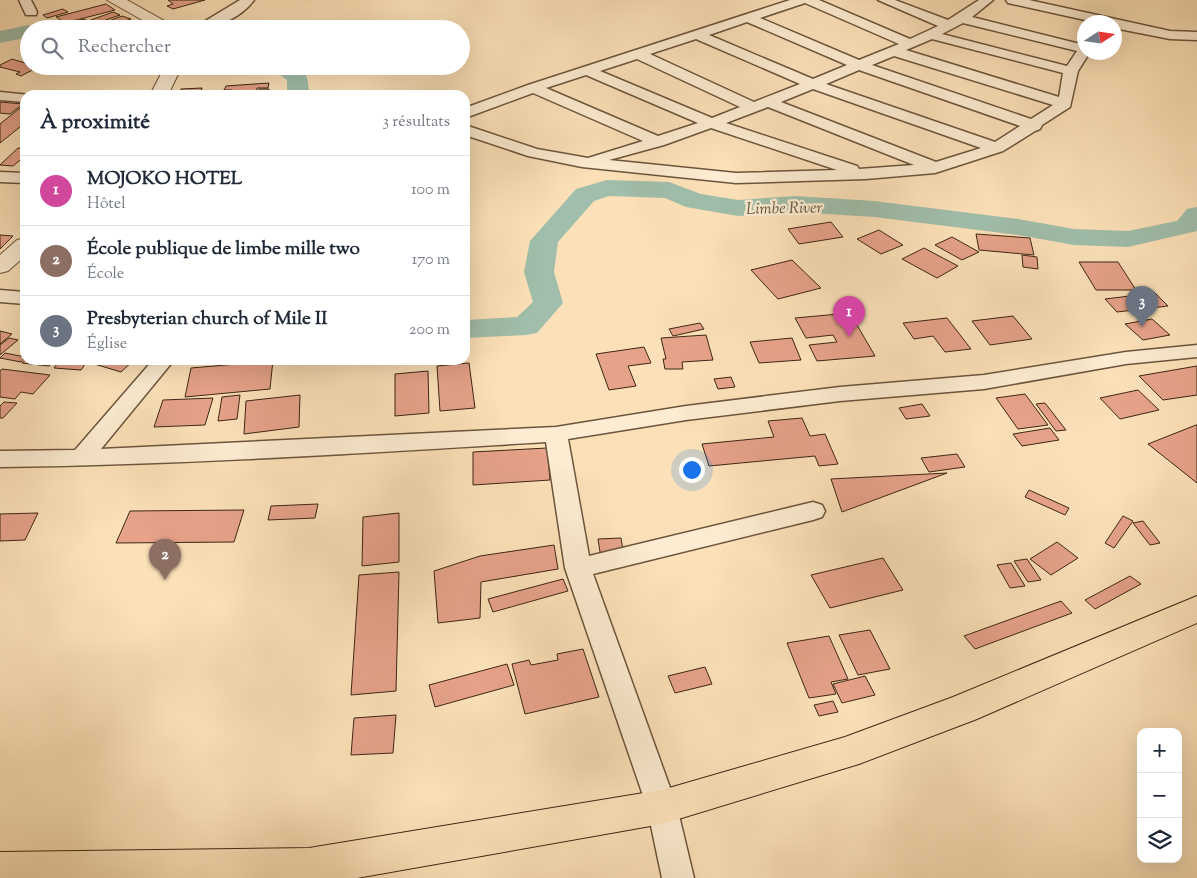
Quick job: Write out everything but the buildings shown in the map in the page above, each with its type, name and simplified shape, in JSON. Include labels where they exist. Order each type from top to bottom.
[{"type":"highway","points":[[5,873],[309,867],[489,838],[662,807],[846,753],[965,708],[1197,609]]},
{"type":"street","points":[[115,0],[153,20]]},
{"type":"street","points":[[220,20],[238,9],[248,0]]},
{"type":"street","points":[[470,111],[533,88],[803,0]]},
{"type":"street","points":[[808,0],[909,42]]},
{"type":"street","points":[[884,0],[954,22],[1077,48]]},
{"type":"street","points":[[582,162],[658,142],[713,124],[769,102],[893,51],[954,22],[987,0]]},
{"type":"street","points":[[1012,0],[1078,15]]},
{"type":"street","points":[[748,18],[859,65],[1034,126]]},
{"type":"street","points":[[1122,26],[1170,35],[1197,36]]},
{"type":"street","points":[[698,34],[813,84],[997,148]]},
{"type":"street","points":[[928,34],[1071,70]]},
{"type":"street","points":[[893,51],[1065,104]]},
{"type":"street","points":[[638,54],[754,108]]},
{"type":"street","points":[[470,132],[534,153],[582,162],[736,178],[866,174],[935,168],[997,148],[1034,126],[1065,104],[1071,70],[1078,60]]},
{"type":"street","points":[[588,71],[713,124],[866,174]]},
{"type":"street","points":[[162,90],[169,75]]},
{"type":"street","points":[[533,88],[658,142]]},
{"type":"street","points":[[0,96],[20,98]]},
{"type":"street","points":[[769,102],[935,168]]},
{"type":"street","points":[[0,177],[20,178]]},
{"type":"street","points":[[0,266],[20,249]]},
{"type":"street","points":[[0,296],[20,298]]},
{"type":"street","points":[[0,459],[81,458],[479,440],[556,434],[696,412],[840,394],[984,382],[1126,358],[1197,352]]},
{"type":"street","points":[[81,458],[160,365]]},
{"type":"street","points":[[556,434],[578,568],[662,807],[678,878]]},
{"type":"street","points":[[578,568],[813,511]]},
{"type":"waterway","name":"Limbe River","points":[[0,37],[20,33]]},
{"type":"waterway","name":"Limbe River","points":[[294,75],[298,78],[298,90]]},
{"type":"waterway","name":"Limbe River","points":[[470,329],[526,326],[548,303],[539,272],[544,241],[585,195],[607,188],[669,190],[695,201],[738,208],[796,204],[874,209],[1018,227],[1074,237],[1128,239],[1186,227],[1197,215]]},
{"type":"place","name":"Presbyterian church of Mile II","points":[[1142,327]]},
{"type":"place","name":"MOJOKO HOTEL","points":[[849,337]]},
{"type":"place","name":"École publique de limbe mille two","points":[[165,580]]}]
